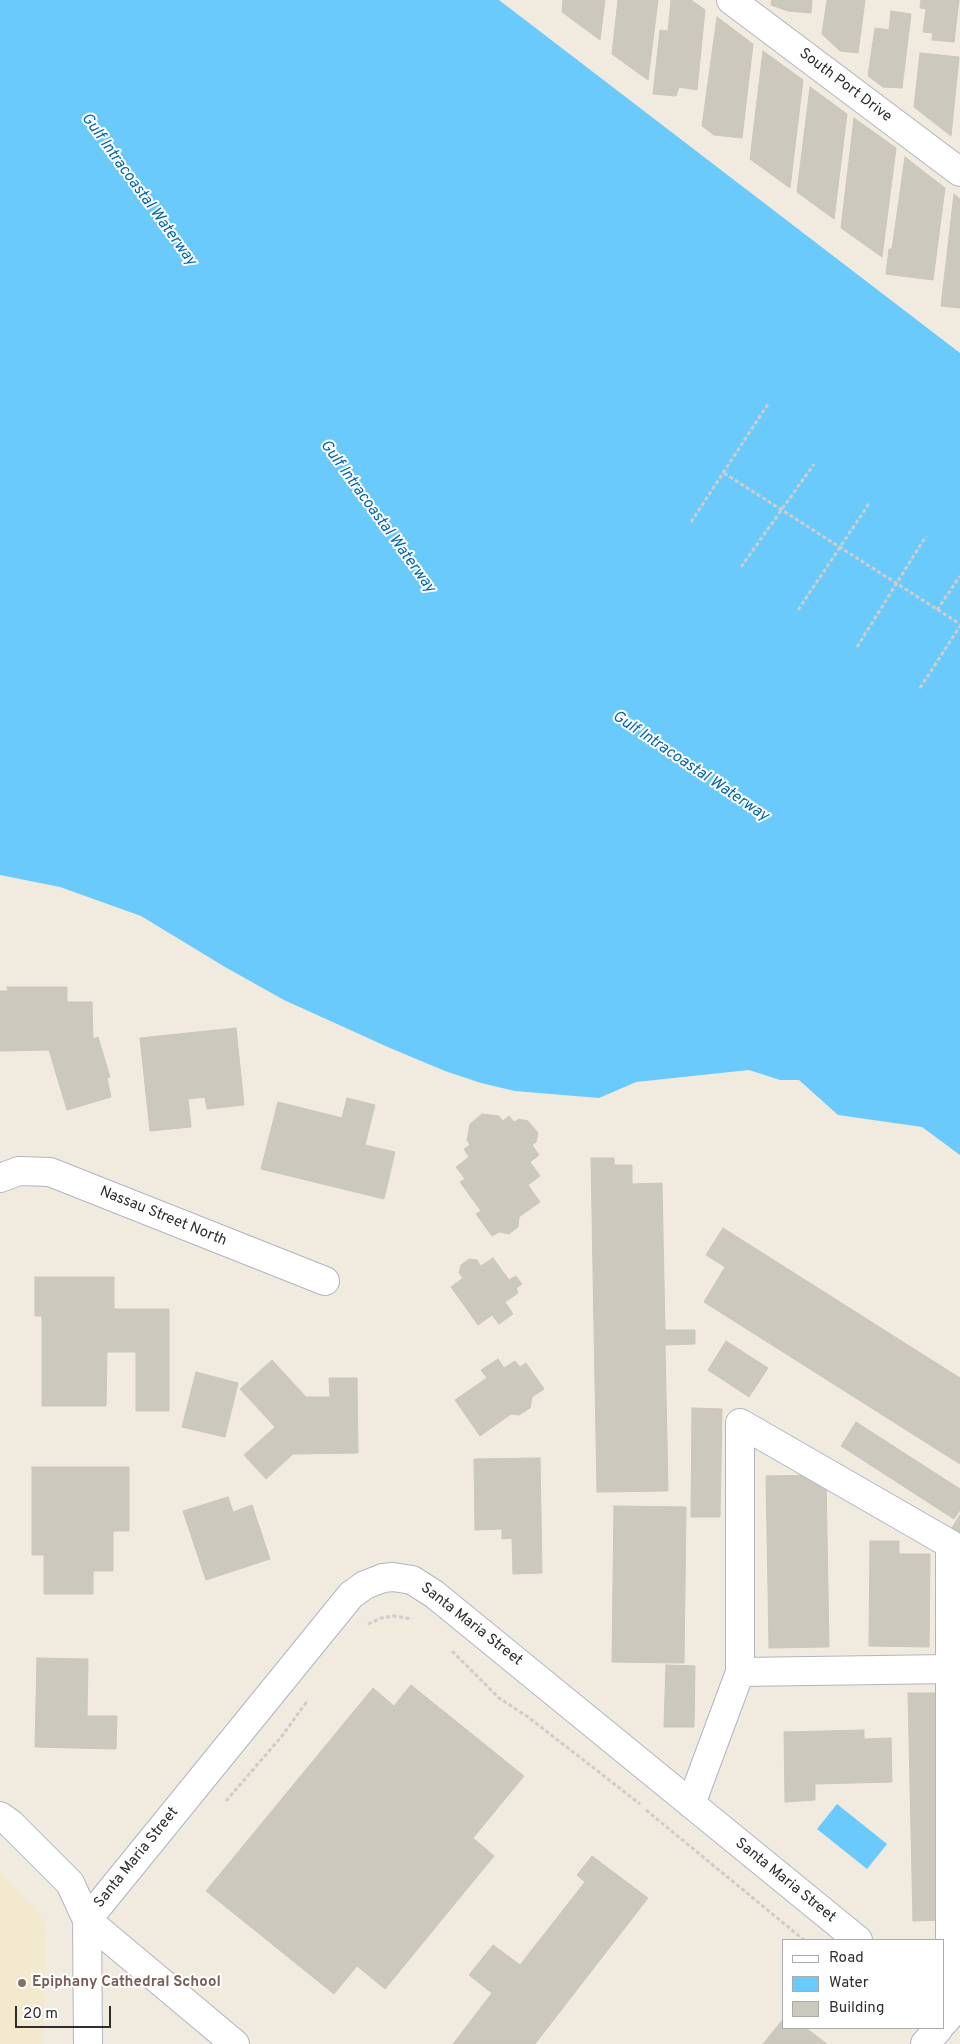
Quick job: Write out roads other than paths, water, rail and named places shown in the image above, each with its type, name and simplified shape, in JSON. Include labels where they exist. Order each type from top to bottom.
[{"type":"street","name":"South Port Drive","points":[[731,0],[960,172]]},
{"type":"street","name":"Nassau Street North","points":[[0,1178],[19,1171],[50,1172],[325,1281]]},
{"type":"street","points":[[691,1804],[740,1672],[740,1423],[950,1544],[947,2019]]},
{"type":"street","name":"Santa Maria Street","points":[[87,1920],[351,1595],[365,1585],[383,1578],[403,1578],[424,1586],[857,1939]]},
{"type":"street","points":[[740,1672],[950,1669]]},
{"type":"street","points":[[0,1816],[11,1824],[66,1878],[76,1894],[87,1920],[88,2044]]},
{"type":"street","points":[[87,1920],[235,2044]]},
{"type":"street","points":[[925,2044],[938,2029]]},
{"type":"water","name":"Gulf Intracoastal Waterway","points":[[0,0],[499,0],[960,353],[960,1155],[922,1127],[838,1115],[799,1080],[780,1080],[749,1070],[636,1082],[599,1098],[515,1091],[481,1083],[445,1071],[390,1048],[284,1000],[141,916],[60,887],[0,875]]},
{"type":"water","points":[[837,1804],[887,1844],[867,1869],[817,1829]]},
{"type":"place","name":"Epiphany Cathedral School","points":[[22,1983]]}]
